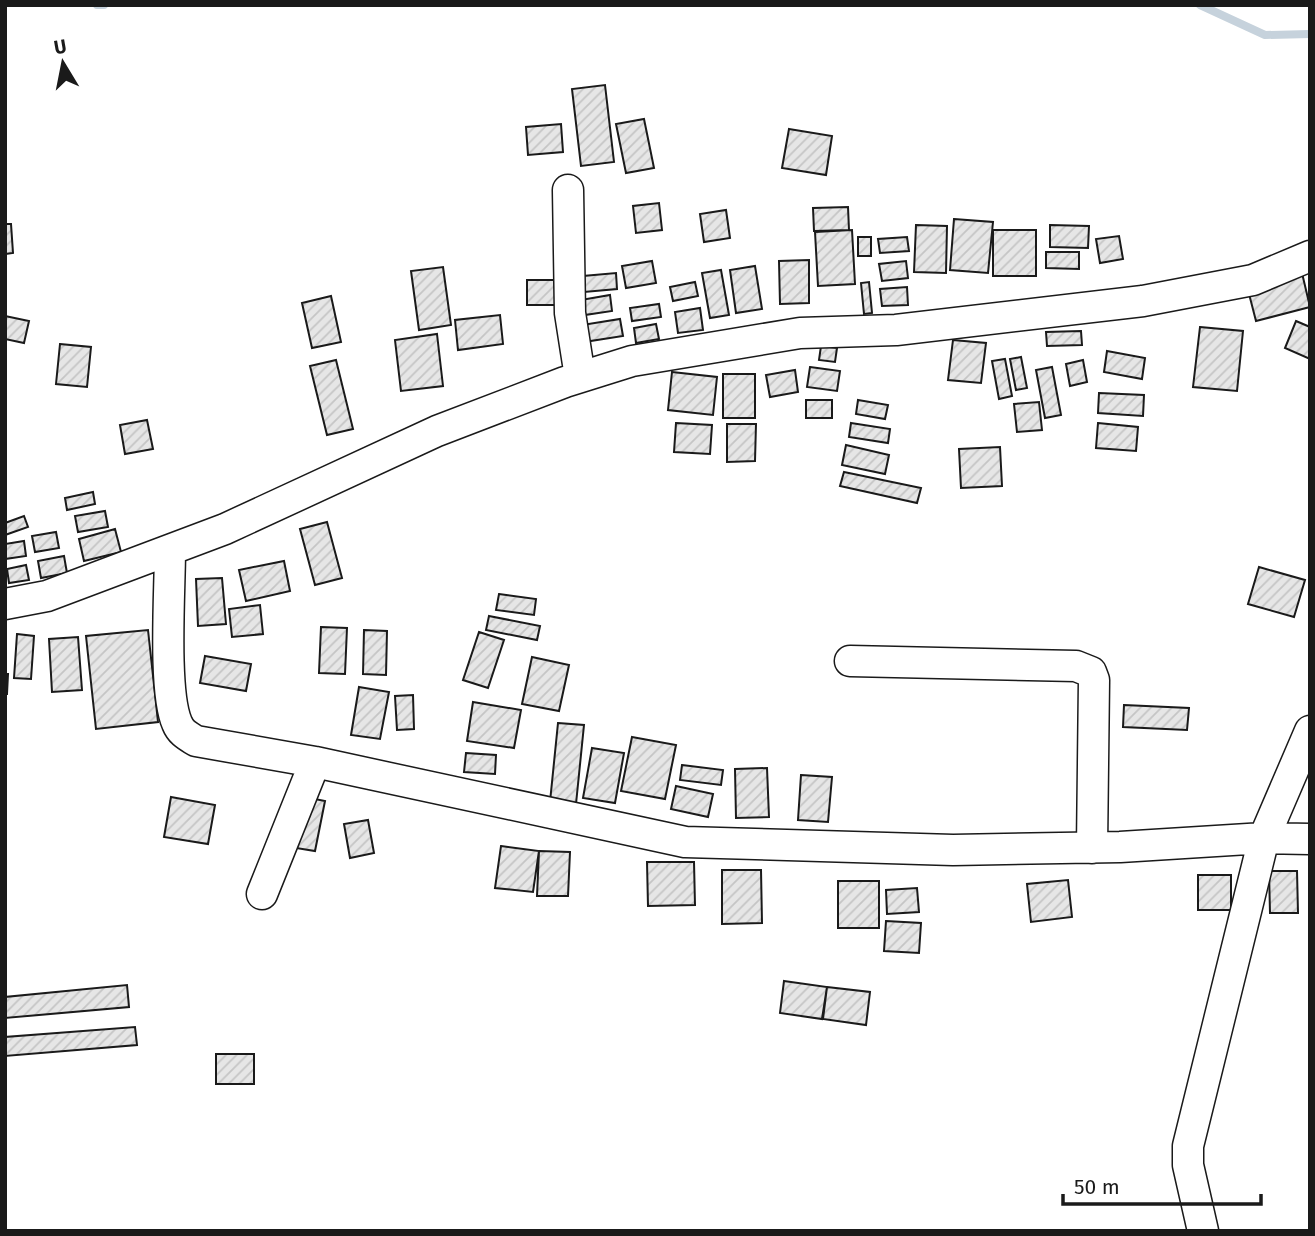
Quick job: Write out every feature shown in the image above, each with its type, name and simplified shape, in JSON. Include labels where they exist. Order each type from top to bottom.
[{"type":"street","points":[[568,190],[570,313],[580,377]]},
{"type":"street","points":[[5,604],[47,596],[225,529],[437,431],[632,360],[800,334],[896,330],[1143,301],[1252,279],[1310,256]]},
{"type":"street","points":[[170,550],[170,689],[176,722],[182,732],[196,741],[315,762],[685,842],[953,849],[1093,848],[1264,838],[1310,839]]},
{"type":"street","points":[[850,661],[1076,666],[1091,672],[1094,680],[1093,848]]},
{"type":"street","points":[[1203,1231],[1188,1165],[1188,1146],[1264,838],[1310,731]]},
{"type":"street","points":[[262,894],[315,762]]},
{"type":"building","points":[[605,85],[614,162],[581,166],[572,89]]},
{"type":"building","points":[[644,119],[654,168],[626,173],[616,124]]},
{"type":"building","points":[[561,124],[563,152],[528,155],[526,127]]},
{"type":"building","points":[[789,129],[832,136],[826,175],[782,168]]},
{"type":"building","points":[[659,203],[662,230],[636,233],[633,206]]},
{"type":"building","points":[[848,207],[849,230],[814,231],[813,208]]},
{"type":"building","points":[[726,210],[730,238],[704,242],[700,214]]},
{"type":"building","points":[[954,219],[993,222],[988,273],[950,270]]},
{"type":"building","points":[[5,224],[11,224],[13,253],[5,254]]},
{"type":"building","points":[[916,225],[947,226],[946,273],[914,272]]},
{"type":"building","points":[[1050,225],[1089,226],[1088,248],[1050,247]]},
{"type":"building","points":[[852,230],[855,284],[818,286],[815,232]]},
{"type":"building","points":[[993,230],[1036,230],[1036,276],[993,276]]},
{"type":"building","points":[[1119,236],[1123,259],[1100,263],[1096,239]]},
{"type":"building","points":[[858,237],[871,237],[871,256],[858,256]]},
{"type":"building","points":[[907,237],[909,251],[880,253],[878,239]]},
{"type":"building","points":[[1046,252],[1079,252],[1079,269],[1046,268]]},
{"type":"building","points":[[809,260],[809,303],[780,304],[779,261]]},
{"type":"building","points":[[652,261],[656,283],[626,288],[622,266]]},
{"type":"building","points":[[906,261],[908,278],[882,281],[879,264]]},
{"type":"building","points":[[755,266],[762,309],[736,313],[730,270]]},
{"type":"building","points":[[443,267],[451,325],[419,330],[411,271]]},
{"type":"building","points":[[721,270],[729,315],[710,318],[702,273]]},
{"type":"building","points":[[616,273],[617,289],[573,293],[572,277]]},
{"type":"building","points":[[1302,273],[1310,307],[1256,321],[1247,286]]},
{"type":"building","points":[[527,280],[560,280],[560,305],[527,305]]},
{"type":"building","points":[[695,282],[698,296],[673,301],[670,287]]},
{"type":"building","points":[[869,282],[872,313],[864,314],[861,283]]},
{"type":"building","points":[[907,287],[908,305],[882,306],[880,289]]},
{"type":"building","points":[[610,295],[612,311],[578,316],[575,301]]},
{"type":"building","points":[[331,296],[341,342],[312,348],[302,303]]},
{"type":"building","points":[[659,304],[661,317],[632,321],[630,308]]},
{"type":"building","points":[[700,308],[703,330],[678,333],[675,312]]},
{"type":"building","points":[[500,315],[503,344],[458,350],[455,320]]},
{"type":"building","points":[[5,316],[29,321],[24,343],[5,339]]},
{"type":"building","points":[[620,319],[623,336],[584,342],[582,325]]},
{"type":"building","points":[[1296,321],[1310,327],[1310,359],[1285,348]]},
{"type":"building","points":[[656,324],[659,339],[636,343],[634,328]]},
{"type":"building","points":[[1200,327],[1243,331],[1237,391],[1193,387]]},
{"type":"building","points":[[1081,331],[1082,345],[1047,346],[1046,332]]},
{"type":"building","points":[[437,334],[443,386],[401,391],[395,340]]},
{"type":"building","points":[[953,340],[986,343],[981,383],[948,380]]},
{"type":"building","points":[[60,344],[91,347],[87,387],[56,384]]},
{"type":"building","points":[[821,346],[837,348],[835,362],[819,360]]},
{"type":"building","points":[[1107,351],[1145,358],[1142,379],[1104,372]]},
{"type":"building","points":[[1021,357],[1027,388],[1016,390],[1010,359]]},
{"type":"building","points":[[1005,359],[1012,396],[999,399],[992,361]]},
{"type":"building","points":[[336,360],[353,429],[327,435],[310,366]]},
{"type":"building","points":[[1083,360],[1087,382],[1070,386],[1066,364]]},
{"type":"building","points":[[810,367],[840,371],[837,391],[807,387]]},
{"type":"building","points":[[1052,367],[1061,415],[1045,418],[1036,370]]},
{"type":"building","points":[[795,370],[798,392],[770,397],[766,375]]},
{"type":"building","points":[[672,372],[717,377],[713,415],[668,410]]},
{"type":"building","points":[[723,374],[755,374],[755,418],[723,418]]},
{"type":"building","points":[[1099,393],[1144,395],[1143,416],[1098,413]]},
{"type":"building","points":[[806,400],[832,400],[832,418],[806,418]]},
{"type":"building","points":[[858,400],[888,405],[885,419],[856,414]]},
{"type":"building","points":[[1039,402],[1042,430],[1017,432],[1014,404]]},
{"type":"building","points":[[147,420],[153,449],[125,454],[120,425]]},
{"type":"building","points":[[676,423],[712,425],[710,454],[674,452]]},
{"type":"building","points":[[851,423],[890,429],[888,443],[849,437]]},
{"type":"building","points":[[1098,423],[1138,427],[1136,451],[1096,448]]},
{"type":"building","points":[[727,424],[756,424],[755,461],[727,462]]},
{"type":"building","points":[[846,445],[889,455],[885,474],[842,465]]},
{"type":"building","points":[[1000,447],[1002,486],[961,488],[959,449]]},
{"type":"building","points":[[844,472],[921,488],[917,503],[840,486]]},
{"type":"building","points":[[93,492],[95,504],[67,510],[65,498]]},
{"type":"building","points":[[105,511],[108,527],[78,532],[75,516]]},
{"type":"building","points":[[24,516],[28,527],[5,535],[5,523]]},
{"type":"building","points":[[327,522],[342,578],[315,585],[300,529]]},
{"type":"building","points":[[115,529],[121,552],[84,561],[79,539]]},
{"type":"building","points":[[56,532],[59,548],[35,552],[32,536]]},
{"type":"building","points":[[24,541],[26,556],[5,559],[5,544]]},
{"type":"building","points":[[64,556],[67,573],[41,578],[38,561]]},
{"type":"building","points":[[284,561],[290,591],[246,601],[239,570]]},
{"type":"building","points":[[26,565],[29,580],[9,583],[7,569]]},
{"type":"building","points":[[1259,567],[1305,580],[1294,617],[1248,604]]},
{"type":"building","points":[[222,578],[226,624],[198,626],[196,579]]},
{"type":"building","points":[[499,594],[536,599],[534,615],[496,610]]},
{"type":"building","points":[[260,605],[263,634],[232,637],[229,609]]},
{"type":"building","points":[[489,616],[540,626],[537,640],[486,630]]},
{"type":"building","points":[[321,627],[347,628],[345,674],[319,673]]},
{"type":"building","points":[[148,630],[158,722],[96,729],[86,636]]},
{"type":"building","points":[[364,630],[387,631],[386,675],[363,674]]},
{"type":"building","points":[[479,632],[504,640],[488,688],[463,680]]},
{"type":"building","points":[[17,634],[34,636],[31,679],[14,678]]},
{"type":"building","points":[[78,637],[82,690],[52,692],[49,639]]},
{"type":"building","points":[[205,656],[251,664],[246,691],[200,683]]},
{"type":"building","points":[[532,657],[569,665],[559,711],[522,704]]},
{"type":"building","points":[[5,674],[8,674],[7,694],[5,694]]},
{"type":"building","points":[[359,687],[389,692],[380,739],[351,735]]},
{"type":"building","points":[[413,695],[414,729],[397,730],[395,696]]},
{"type":"building","points":[[473,702],[521,710],[514,748],[467,741]]},
{"type":"building","points":[[1124,705],[1189,708],[1187,730],[1123,727]]},
{"type":"building","points":[[558,723],[584,725],[576,804],[550,802]]},
{"type":"building","points":[[632,737],[676,745],[665,799],[621,791]]},
{"type":"building","points":[[592,748],[624,753],[615,803],[583,798]]},
{"type":"building","points":[[466,753],[496,755],[495,774],[464,772]]},
{"type":"building","points":[[682,765],[723,770],[721,785],[680,780]]},
{"type":"building","points":[[767,768],[769,817],[736,818],[735,769]]},
{"type":"building","points":[[801,775],[832,777],[828,822],[798,820]]},
{"type":"building","points":[[676,786],[713,794],[708,817],[671,809]]},
{"type":"building","points":[[171,797],[215,805],[208,844],[164,837]]},
{"type":"building","points":[[305,797],[325,801],[315,851],[296,848]]},
{"type":"building","points":[[368,820],[374,853],[350,858],[344,824]]},
{"type":"building","points":[[501,846],[539,851],[533,892],[495,888]]},
{"type":"building","points":[[539,851],[570,852],[568,896],[537,896]]},
{"type":"building","points":[[647,862],[694,862],[695,905],[648,906]]},
{"type":"building","points":[[722,870],[761,870],[762,923],[722,924]]},
{"type":"building","points":[[1269,871],[1297,871],[1298,913],[1270,913]]},
{"type":"building","points":[[1198,875],[1231,875],[1231,910],[1198,910]]},
{"type":"building","points":[[1068,880],[1072,917],[1031,922],[1027,884]]},
{"type":"building","points":[[838,881],[879,881],[879,928],[838,928]]},
{"type":"building","points":[[917,888],[919,912],[887,914],[886,890]]},
{"type":"building","points":[[886,921],[921,923],[919,953],[884,951]]},
{"type":"building","points":[[784,981],[827,987],[822,1019],[780,1013]]},
{"type":"building","points":[[127,985],[129,1007],[5,1018],[5,997]]},
{"type":"building","points":[[827,987],[870,992],[866,1025],[823,1019]]},
{"type":"building","points":[[135,1027],[137,1045],[5,1056],[5,1037]]},
{"type":"building","points":[[216,1054],[254,1054],[254,1084],[216,1084]]},
{"type":"waterway","points":[[97,5],[104,5]]},
{"type":"waterway","points":[[1200,5],[1265,35],[1310,34]]}]
